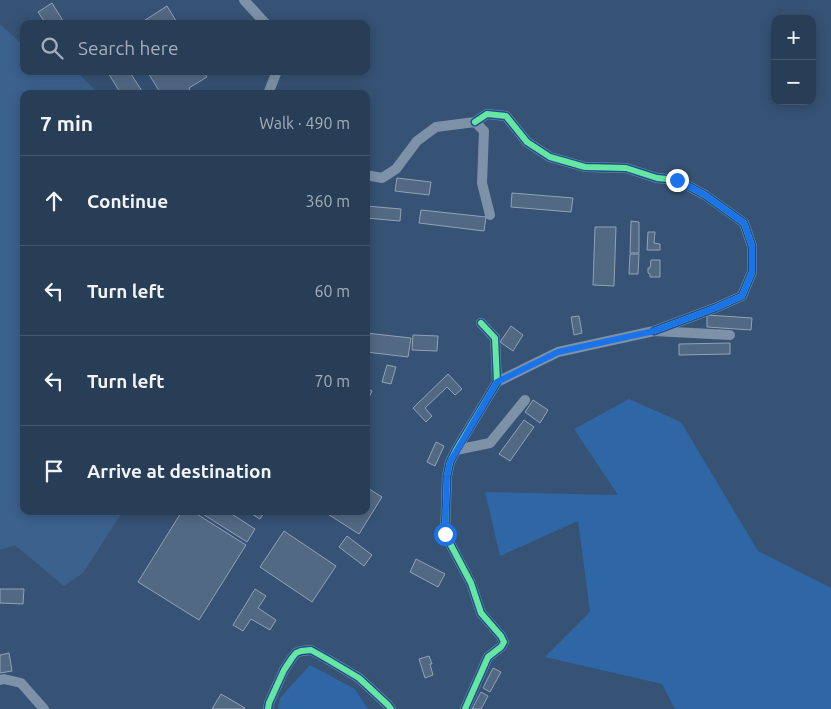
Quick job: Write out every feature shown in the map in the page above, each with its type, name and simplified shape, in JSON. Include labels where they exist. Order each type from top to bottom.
[{"type":"street","points":[[244,0],[262,20]]},
{"type":"street","points":[[270,90],[275,75]]},
{"type":"street","points":[[370,176],[382,178],[396,169],[417,141],[436,127],[475,122],[487,114],[506,116],[527,142],[550,158],[586,167],[626,168],[656,178],[677,180],[705,195],[744,223],[752,246],[752,272],[742,296],[654,331],[558,352],[497,382],[456,450],[450,462],[447,476],[445,534],[470,583],[481,613],[502,636],[504,642],[501,647],[488,657],[465,709]]},
{"type":"street","points":[[475,122],[484,131],[482,183],[490,215]]},
{"type":"street","points":[[481,323],[495,338],[497,382]]},
{"type":"street","points":[[654,331],[730,335]]},
{"type":"street","points":[[456,450],[490,443],[525,400]]},
{"type":"street","points":[[268,709],[278,682],[292,658],[296,653],[311,650],[359,678],[391,709]]},
{"type":"street","points":[[0,680],[4,679],[21,683],[44,709]]},
{"type":"shaded area","points":[[0,24],[20,42],[20,75],[80,75],[95,90],[20,90],[20,515],[120,515],[83,573],[64,586],[15,545],[0,550]]},
{"type":"shaded area","points":[[629,399],[681,422],[758,551],[831,588],[831,709],[675,709],[662,684],[545,657],[590,612],[578,521],[500,556],[485,492],[618,495],[574,429]]},
{"type":"shaded area","points":[[310,665],[355,689],[368,709],[278,709],[280,698]]},
{"type":"building","points":[[52,3],[63,20],[43,20],[38,12]]},
{"type":"building","points":[[167,6],[176,20],[145,20]]},
{"type":"building","points":[[109,75],[132,75],[141,90],[119,90]]},
{"type":"building","points":[[149,75],[206,75],[207,77],[189,88],[190,90],[159,90]]},
{"type":"building","points":[[397,178],[431,182],[429,195],[395,191]]},
{"type":"building","points":[[512,193],[573,198],[571,212],[511,207]]},
{"type":"building","points":[[370,206],[401,209],[400,221],[370,218]]},
{"type":"building","points":[[421,210],[486,217],[484,231],[419,223]]},
{"type":"building","points":[[631,221],[639,222],[639,253],[630,253]]},
{"type":"building","points":[[595,227],[616,227],[614,286],[593,285]]},
{"type":"building","points":[[648,232],[655,232],[654,243],[660,244],[660,250],[647,250]]},
{"type":"building","points":[[630,254],[639,254],[638,274],[629,274]]},
{"type":"building","points":[[651,260],[660,260],[660,277],[650,277],[648,268],[650,268]]},
{"type":"building","points":[[707,315],[752,318],[751,330],[707,327]]},
{"type":"building","points":[[579,316],[582,333],[574,335],[571,317]]},
{"type":"building","points":[[511,326],[523,335],[513,351],[500,342]]},
{"type":"building","points":[[370,333],[411,338],[408,357],[370,352]]},
{"type":"building","points":[[413,335],[438,336],[437,351],[412,350]]},
{"type":"building","points":[[730,343],[730,354],[679,355],[679,344]]},
{"type":"building","points":[[387,365],[396,367],[391,384],[382,382]]},
{"type":"building","points":[[448,374],[462,389],[455,395],[447,387],[425,408],[432,416],[426,422],[413,408]]},
{"type":"building","points":[[533,400],[548,410],[540,423],[525,412]]},
{"type":"building","points":[[524,420],[534,427],[510,461],[499,454]]},
{"type":"building","points":[[436,442],[444,446],[435,466],[427,462]]},
{"type":"building","points":[[370,490],[382,497],[359,534],[329,515],[370,515]]},
{"type":"building","points":[[180,515],[198,515],[246,545],[199,620],[138,582]]},
{"type":"building","points":[[204,515],[233,515],[255,529],[247,542]]},
{"type":"building","points":[[254,515],[262,515],[260,519]]},
{"type":"building","points":[[284,531],[336,566],[312,602],[260,567]]},
{"type":"building","points":[[347,536],[372,555],[364,566],[339,547]]},
{"type":"building","points":[[416,559],[445,574],[438,587],[410,572]]},
{"type":"building","points":[[0,589],[24,589],[23,604],[0,603]]},
{"type":"building","points":[[255,589],[266,596],[258,608],[276,620],[270,630],[251,619],[243,631],[233,625]]},
{"type":"building","points":[[9,653],[12,671],[0,673],[0,655]]},
{"type":"building","points":[[429,656],[433,675],[425,678],[419,659]]},
{"type":"building","points":[[493,668],[501,672],[490,692],[483,688]]},
{"type":"building","points":[[481,692],[488,696],[481,709],[472,709]]},
{"type":"building","points":[[221,694],[245,708],[212,709]]},
{"type":"cycle path","points":[[475,122],[487,114],[506,116],[527,142],[550,157],[585,167],[626,168],[657,178],[677,180],[705,195],[744,223],[752,246],[752,272],[742,296],[654,331]]},
{"type":"cycle path","points":[[465,709],[488,657],[501,647],[504,642],[481,613],[471,583],[445,534],[447,476],[450,462],[497,382],[495,338],[481,323]]},
{"type":"cycle path","points":[[268,709],[284,670],[292,658],[296,653],[311,650],[359,678],[391,709]]},
{"type":"route","points":[[445,534],[447,476],[450,462],[497,382],[558,352],[654,331],[742,296],[752,272],[752,246],[744,223],[705,195],[677,180]]}]
